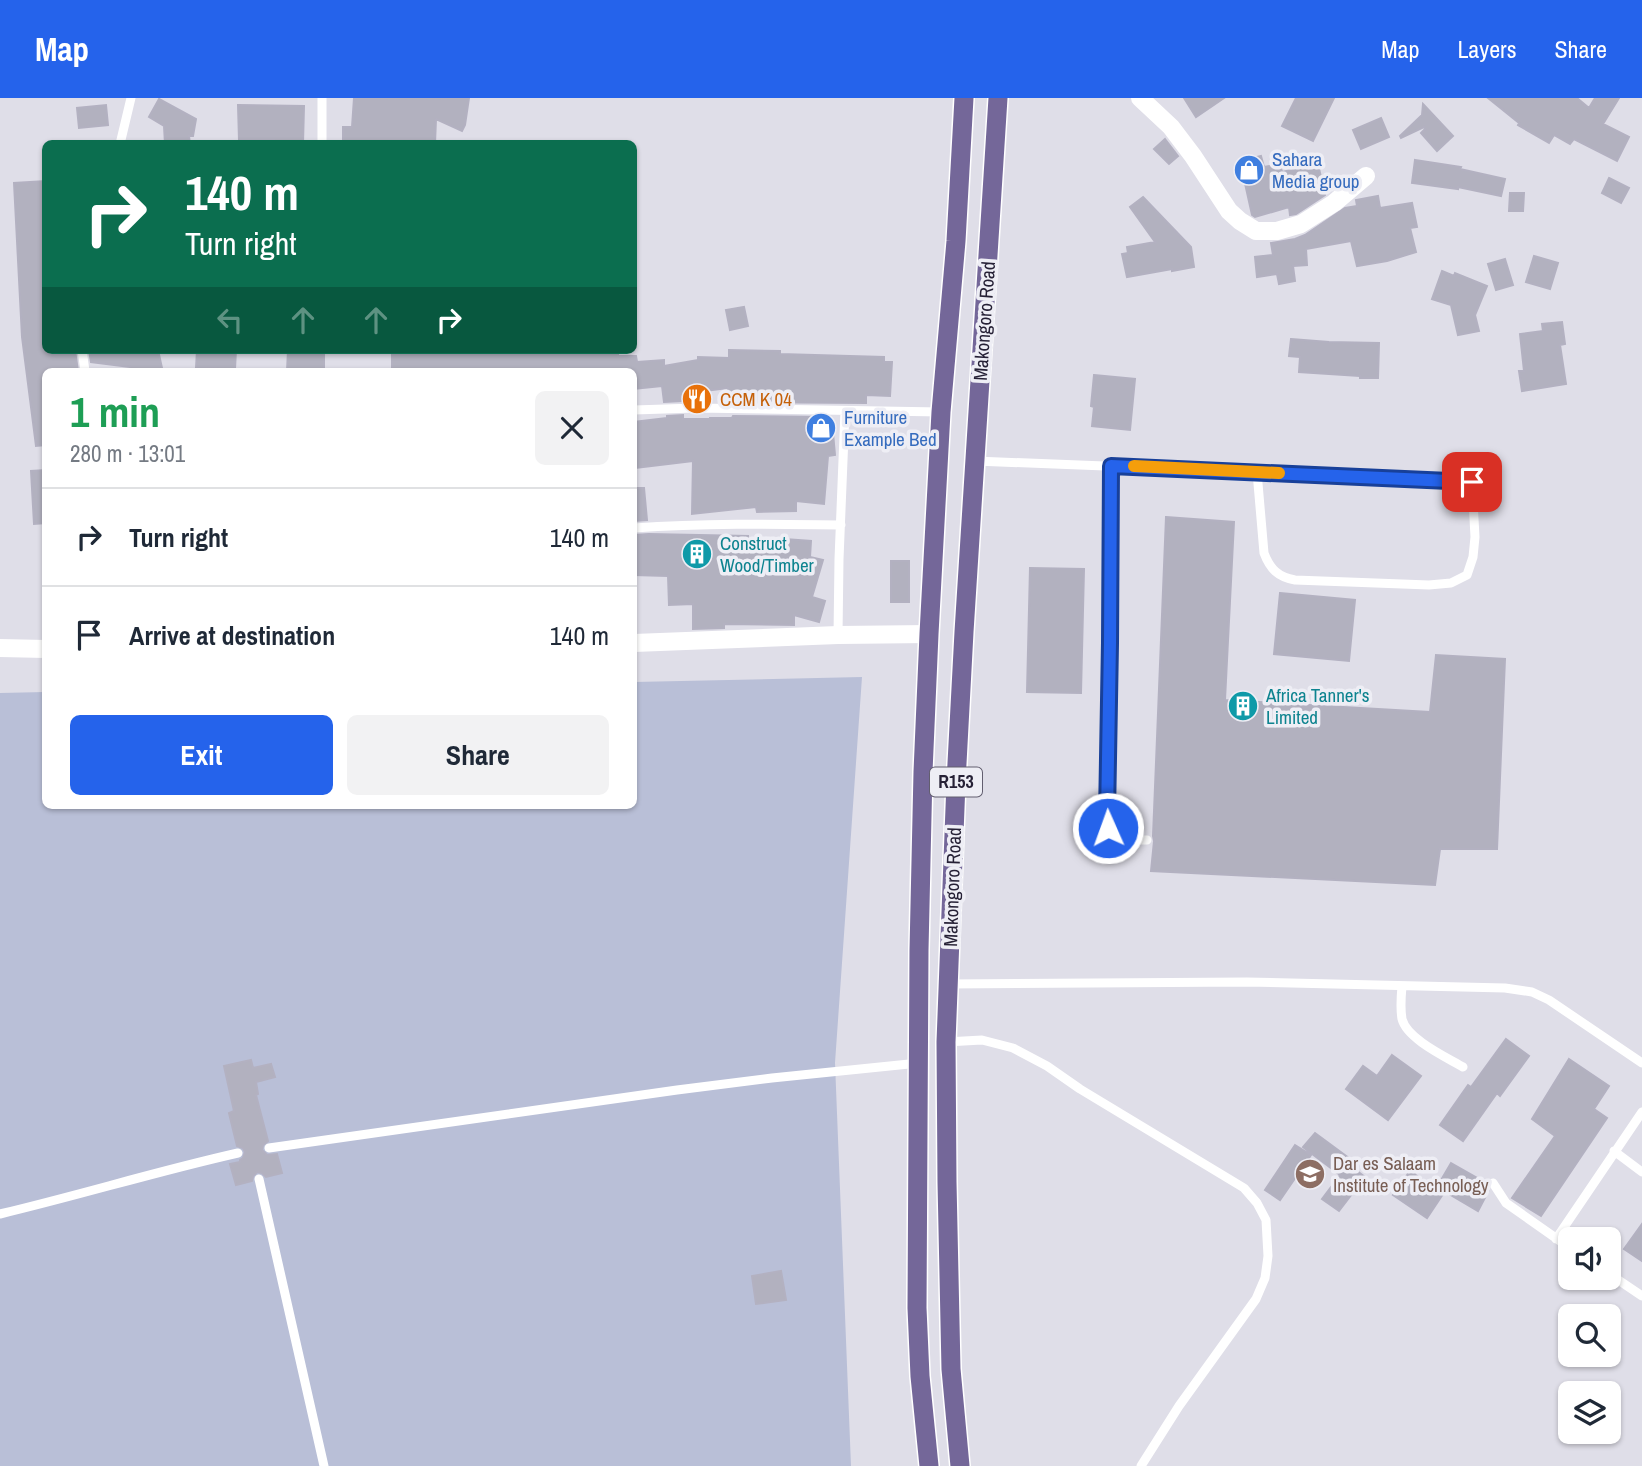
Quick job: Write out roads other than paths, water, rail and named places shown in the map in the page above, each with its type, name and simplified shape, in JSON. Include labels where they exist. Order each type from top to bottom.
[{"type":"main road","name":"Makongoro Road","points":[[929,1466],[920,1376],[917,1308],[919,950],[929,634],[941,412],[956,241],[964,98]]},
{"type":"main road","name":"Makongoro Road","points":[[960,1466],[951,1369],[946,1042],[956,782],[998,98]]},
{"type":"street","points":[[1140,98],[1171,127],[1229,211],[1256,231],[1278,231],[1301,224],[1334,203],[1366,176]]},
{"type":"street","points":[[637,643],[929,634]]},
{"type":"street","points":[[0,648],[42,649]]},
{"type":"lane","points":[[121,140],[131,98]]},
{"type":"lane","points":[[321,140],[323,98]]},
{"type":"lane","points":[[637,410],[695,408],[941,412]]},
{"type":"lane","points":[[838,635],[845,411]]},
{"type":"lane","points":[[975,461],[1257,471],[1472,482],[1475,537],[1473,557],[1467,575],[1451,583],[1429,585],[1284,578],[1274,572],[1264,553],[1257,471]]},
{"type":"lane","points":[[1111,466],[1108,828],[1114,835],[1127,840],[1147,840]]},
{"type":"lane","points":[[637,528],[755,523],[841,526]]},
{"type":"lane","points":[[948,984],[1164,982],[1505,988],[1532,992],[1549,1000],[1642,1063]]},
{"type":"lane","points":[[1402,986],[1401,1009],[1407,1029],[1463,1067]]},
{"type":"lane","points":[[946,1042],[982,1040],[1013,1048],[1047,1066],[1080,1089],[1244,1188],[1258,1203],[1266,1220],[1268,1256],[1265,1278],[1256,1299],[1179,1406],[1141,1466]]},
{"type":"lane","points":[[269,1148],[677,1090],[919,1063]]},
{"type":"lane","points":[[1493,1183],[1506,1203],[1556,1239],[1642,1112]]},
{"type":"lane","points":[[1614,1151],[1642,1172]]},
{"type":"lane","points":[[0,1214],[238,1153]]},
{"type":"lane","points":[[259,1179],[324,1466]]},
{"type":"lane","points":[[1621,1282],[1642,1296]]},
{"type":"place","name":"Sahara Media group","points":[[1249,170]]},
{"type":"place","name":"CCM K 04","points":[[697,399]]},
{"type":"place","name":"Furniture Example Bed","points":[[821,428]]},
{"type":"place","name":"Construct Wood/Timber","points":[[697,554]]},
{"type":"place","name":"Africa Tanner's Limited","points":[[1243,706]]},
{"type":"place","name":"Dar es Salaam Institute of Technology","points":[[1310,1174]]}]
